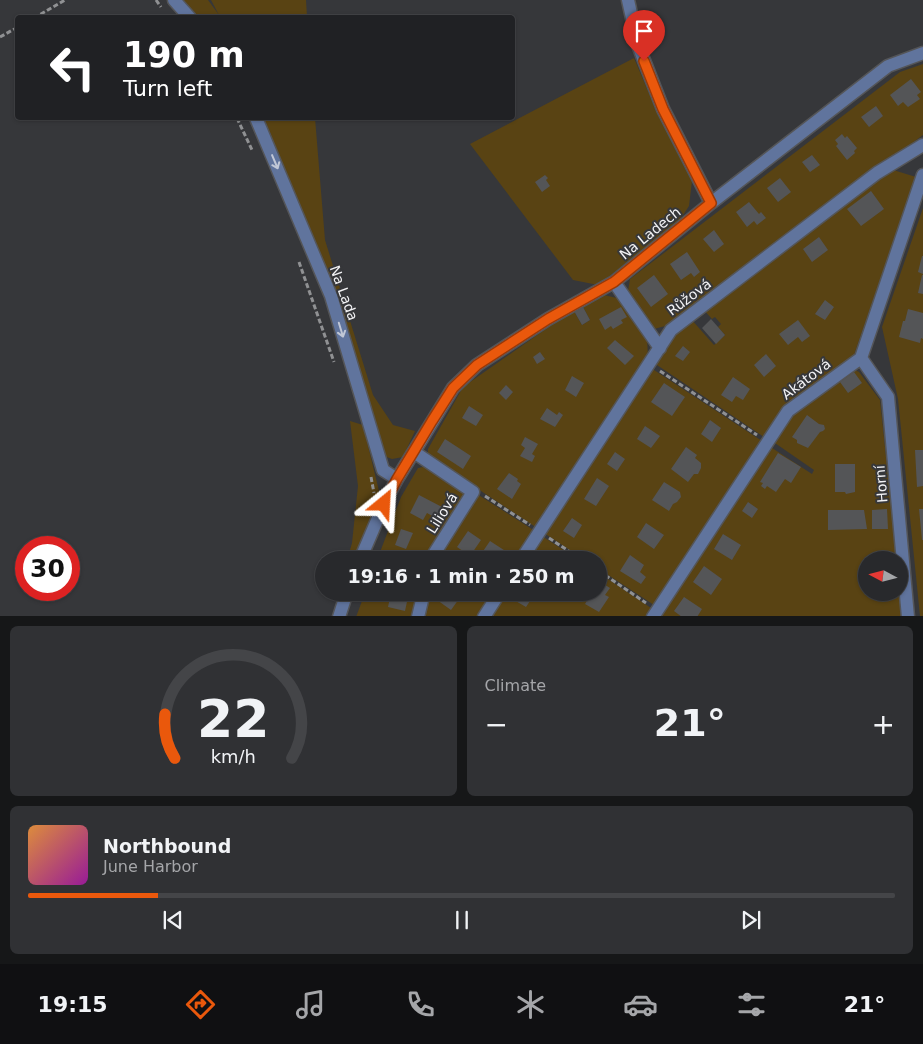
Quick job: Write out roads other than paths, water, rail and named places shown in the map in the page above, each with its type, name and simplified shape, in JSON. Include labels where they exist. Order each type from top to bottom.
[{"type":"street","points":[[174,0],[187,15]]},
{"type":"street","points":[[628,0],[638,45],[663,109],[711,203]]},
{"type":"street","name":"Na Ladech","points":[[364,551],[397,479],[432,421],[453,388],[477,365],[548,319],[614,282],[711,203],[888,66],[923,53]]},
{"type":"street","name":"Na Lada","points":[[257,120],[331,296],[383,470],[397,479]]},
{"type":"street","name":"Růžová","points":[[527,551],[672,330],[878,173],[923,144]]},
{"type":"street","points":[[861,358],[923,176]]},
{"type":"street","points":[[614,282],[660,348]]},
{"type":"street","name":"Akátová","points":[[655,613],[788,411],[861,358]]},
{"type":"street","name":"Horní","points":[[861,358],[888,397],[908,616]]},
{"type":"street","name":"Liliová","points":[[414,452],[473,492],[436,551]]},
{"type":"street","points":[[339,616],[344,601]]},
{"type":"street","points":[[418,616],[422,601]]},
{"type":"street","points":[[484,616],[494,601]]}]
